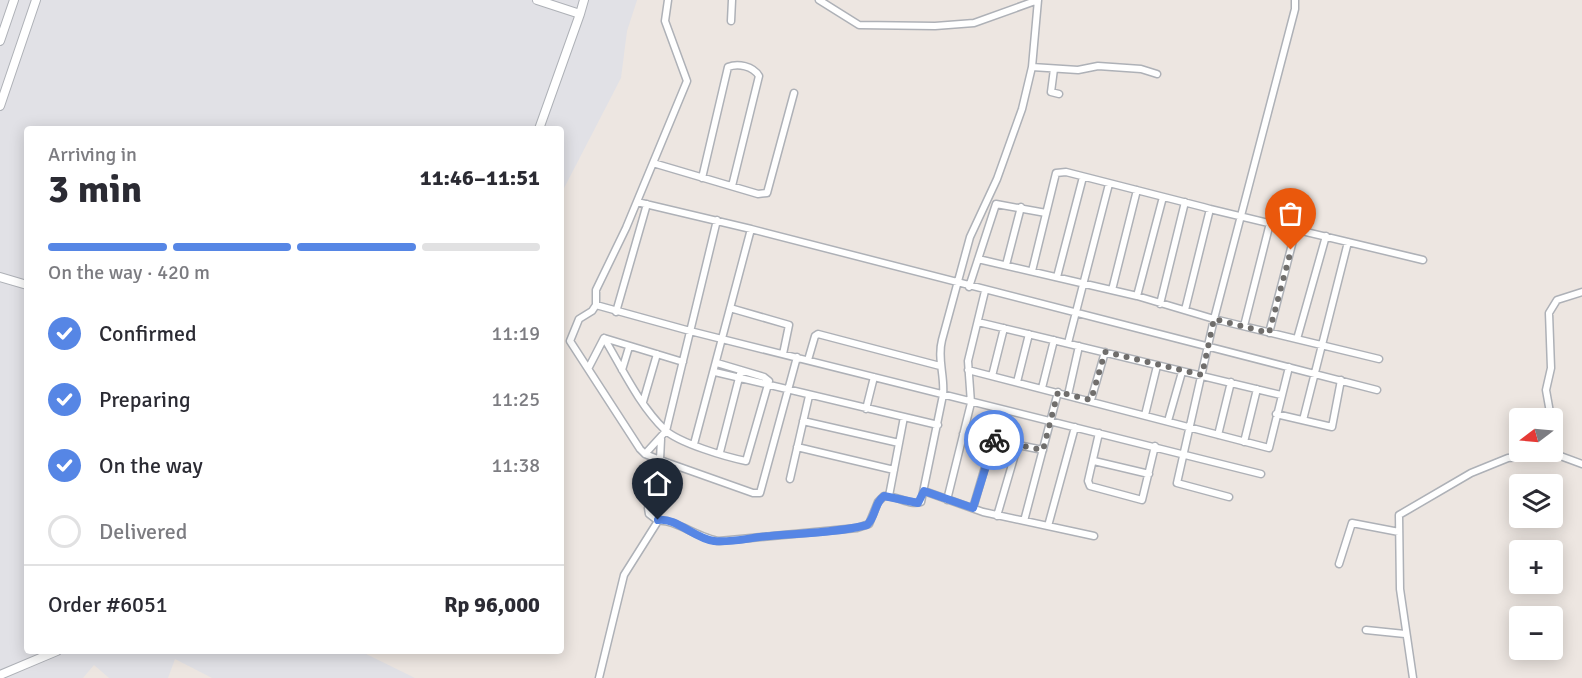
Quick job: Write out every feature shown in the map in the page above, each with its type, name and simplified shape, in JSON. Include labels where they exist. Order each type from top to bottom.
[{"type":"street","points":[[0,41],[14,0]]},
{"type":"street","points":[[0,106],[36,0]]},
{"type":"street","points":[[537,0],[580,14]]},
{"type":"street","points":[[540,126],[584,0]]},
{"type":"street","points":[[668,0],[665,21],[687,81],[637,202],[596,290],[596,305],[592,311],[579,319],[570,341],[572,347],[589,367],[645,454],[753,493],[760,493],[789,391],[796,357]]},
{"type":"street","points":[[730,21],[732,0]]},
{"type":"street","points":[[660,439],[660,459],[648,508],[649,514],[658,520],[666,520],[712,541],[796,536],[867,525],[874,517],[880,498],[889,496],[915,504],[922,496],[943,395],[944,383],[940,366],[942,340],[970,237],[997,179],[1022,109],[1032,67],[1038,0],[974,23],[935,26],[858,25],[819,0]]},
{"type":"street","points":[[1230,497],[1177,483],[1214,319],[1295,9],[1295,0]]},
{"type":"street","points":[[702,178],[728,67],[744,66],[752,69],[759,76],[732,186]]},
{"type":"street","points":[[1032,67],[1081,70],[1098,66],[1141,69],[1157,74]]},
{"type":"street","points":[[1054,69],[1051,90],[1059,94]]},
{"type":"street","points":[[653,163],[758,194],[767,193],[794,93]]},
{"type":"street","points":[[1032,271],[1056,173],[1083,177],[1423,260]]},
{"type":"street","points":[[1058,277],[1083,177]]},
{"type":"street","points":[[1068,343],[1078,313],[1109,184]]},
{"type":"street","points":[[1112,290],[1137,190]]},
{"type":"street","points":[[1137,296],[1163,197]]},
{"type":"street","points":[[637,202],[717,220],[984,291],[1377,390]]},
{"type":"street","points":[[1160,304],[1185,202]]},
{"type":"street","points":[[969,287],[993,206],[1000,203],[1046,213]]},
{"type":"street","points":[[616,312],[647,204]]},
{"type":"street","points":[[1006,265],[1021,207]]},
{"type":"street","points":[[1185,310],[1210,209]]},
{"type":"street","points":[[645,454],[666,431],[717,220]]},
{"type":"street","points":[[1244,326],[1270,223]]},
{"type":"street","points":[[694,444],[715,372],[751,229]]},
{"type":"street","points":[[1269,333],[1296,229]]},
{"type":"street","points":[[1297,339],[1326,236]]},
{"type":"street","points":[[1303,420],[1320,345],[1348,242]]},
{"type":"street","points":[[978,259],[1085,283],[1214,319],[1379,359]]},
{"type":"street","points":[[0,277],[24,284]]},
{"type":"street","points":[[946,501],[972,403],[968,370],[984,291]]},
{"type":"street","points":[[1549,408],[1546,390],[1551,368],[1549,314],[1557,300],[1582,292]]},
{"type":"street","points":[[596,305],[690,332],[1261,474]]},
{"type":"street","points":[[730,308],[789,325],[783,354]]},
{"type":"street","points":[[978,322],[1281,395]]},
{"type":"street","points":[[992,376],[1004,328]]},
{"type":"street","points":[[808,360],[814,338],[818,334],[940,366]]},
{"type":"street","points":[[1017,382],[1029,334]]},
{"type":"street","points":[[589,367],[604,338]]},
{"type":"street","points":[[604,338],[683,362]]},
{"type":"street","points":[[604,338],[643,402],[666,431],[694,444],[747,460],[767,386],[766,378],[717,363]]},
{"type":"street","points":[[1042,388],[1054,340]]},
{"type":"street","points":[[1068,395],[1079,346]]},
{"type":"street","points":[[622,370],[629,347]]},
{"type":"street","points":[[1091,400],[1105,352]]},
{"type":"street","points":[[643,402],[657,354]]},
{"type":"street","points":[[1144,415],[1157,366]]},
{"type":"street","points":[[968,370],[1091,400],[1269,448],[1289,368]]},
{"type":"street","points":[[720,452],[741,370]]},
{"type":"street","points":[[715,372],[938,425]]},
{"type":"street","points":[[1168,421],[1182,372]]},
{"type":"street","points":[[866,409],[874,377]]},
{"type":"street","points":[[1276,414],[1332,427],[1341,380]]},
{"type":"street","points":[[1218,435],[1231,382]]},
{"type":"street","points":[[1244,442],[1257,389]]},
{"type":"street","points":[[1024,521],[1058,392]]},
{"type":"street","points":[[790,479],[809,396]]},
{"type":"street","points":[[889,496],[904,417]]},
{"type":"street","points":[[803,421],[899,443]]},
{"type":"street","points":[[1048,526],[1075,427]]},
{"type":"street","points":[[1099,433],[1088,483],[1097,490],[1142,500],[1155,446]]},
{"type":"street","points":[[963,434],[1043,450]]},
{"type":"street","points":[[973,508],[993,440]]},
{"type":"street","points":[[997,516],[1018,444]]},
{"type":"street","points":[[797,447],[894,470]]},
{"type":"street","points":[[1563,457],[1582,464]]},
{"type":"street","points":[[1413,678],[1405,634],[1399,532],[1401,513],[1471,473],[1509,458]]},
{"type":"street","points":[[1094,460],[1149,474]]},
{"type":"street","points":[[922,496],[997,516],[1094,536]]},
{"type":"street","points":[[598,678],[624,575],[658,520]]},
{"type":"street","points":[[1339,564],[1352,523],[1399,532]]},
{"type":"street","points":[[1366,630],[1405,634]]},
{"type":"street","points":[[0,675],[50,654]]},
{"type":"shaded area","points":[[0,0],[637,0],[627,31],[621,78],[564,188],[564,126],[24,126],[24,654],[366,654],[415,678],[212,678],[175,659],[168,678],[109,678],[94,665],[83,678],[0,678]]},
{"type":"way so far","points":[[994,440],[1043,450],[1058,392],[1091,400],[1105,352],[1202,375],[1214,319],[1269,333],[1291,250]]},
{"type":"route","points":[[658,520],[666,520],[707,540],[719,541],[796,536],[867,525],[874,517],[880,498],[884,496],[896,497],[915,504],[921,502],[924,491],[946,501],[973,508],[994,440]]}]
